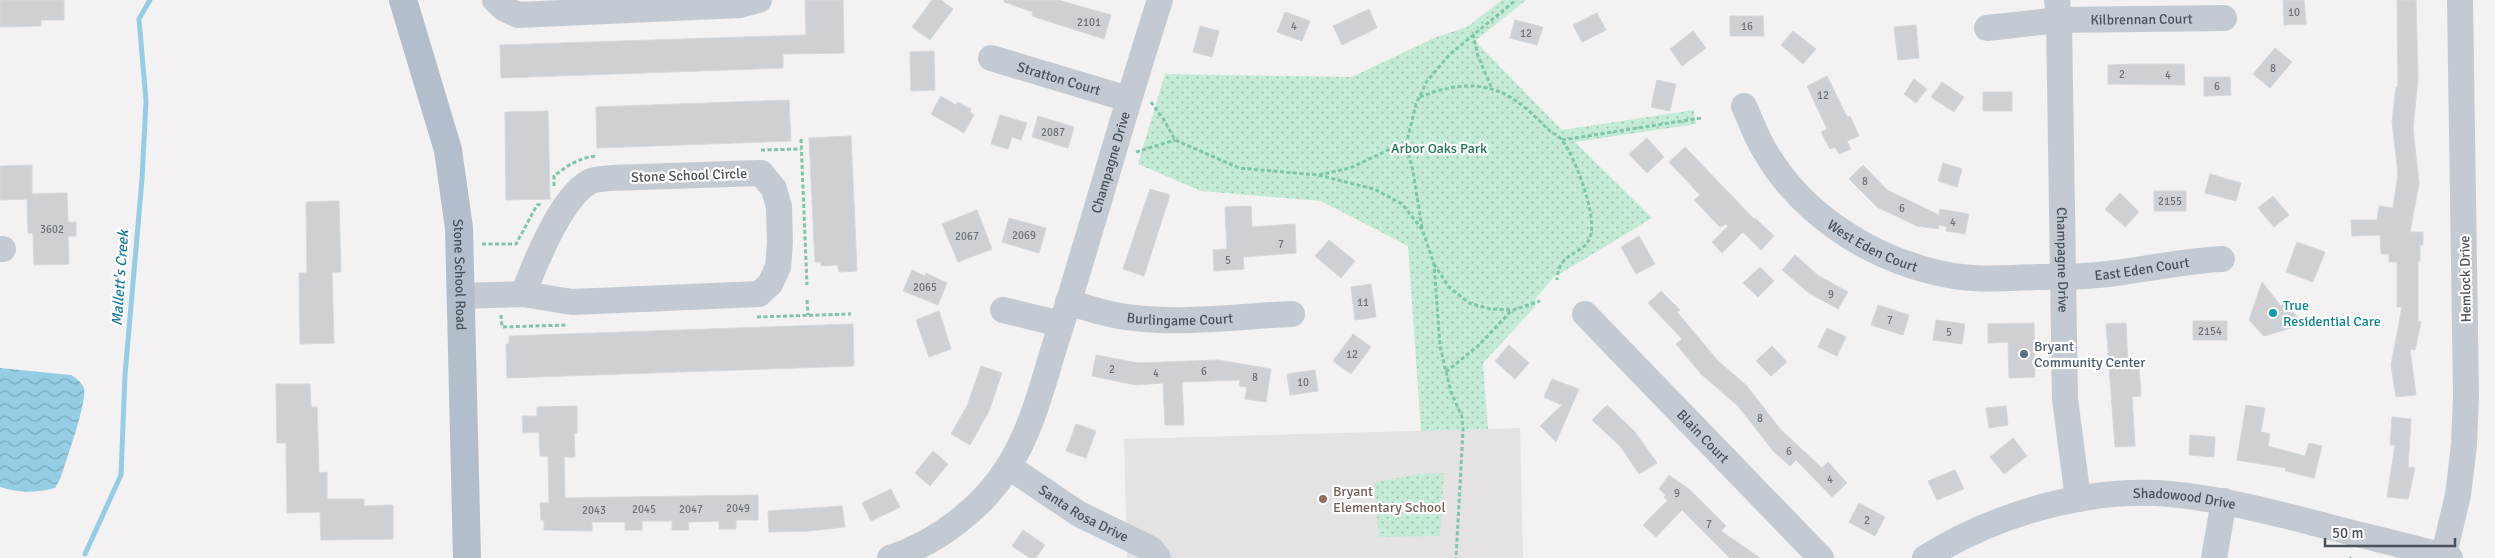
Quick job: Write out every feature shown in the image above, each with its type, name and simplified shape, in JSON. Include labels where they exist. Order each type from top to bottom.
[{"type":"main road","name":"Stone School Road","points":[[403,0],[448,150],[459,228],[467,558]]},
{"type":"street","points":[[495,0],[505,9],[518,15],[740,5],[759,0]]},
{"type":"street","name":"Champagne Drive","points":[[890,558],[934,538],[960,518],[990,492],[1008,467],[1035,406],[1065,314],[1140,101],[1160,0]]},
{"type":"street","name":"Hemlock Drive","points":[[2445,557],[2458,495],[2464,445],[2466,396],[2460,0]]},
{"type":"street","points":[[1987,28],[2058,10]]},
{"type":"street","name":"Champagne Drive","points":[[2058,10],[2065,399],[2078,500]]},
{"type":"street","name":"Kilbrennan Court","points":[[2058,10],[2224,18]]},
{"type":"street","name":"Stratton Court","points":[[991,58],[1140,101]]},
{"type":"street","name":"West Eden Court","points":[[1744,106],[1764,150],[1778,172],[1804,200],[1831,224],[1863,246],[1909,266],[1945,275],[1979,278],[2063,277]]},
{"type":"street","name":"Stone School Circle","points":[[461,296],[523,294],[572,302],[759,294],[770,284],[778,267],[779,207],[774,188],[761,174],[611,178],[589,182],[572,198],[561,214],[544,244],[523,294]]},
{"type":"street","name":"East Eden Court","points":[[2063,277],[2151,270],[2190,260],[2222,259]]},
{"type":"street","points":[[1003,310],[1065,314]]},
{"type":"street","name":"Burlingame Court","points":[[1065,314],[1097,311],[1136,318],[1170,319],[1292,314]]},
{"type":"street","name":"Blain Court","points":[[1585,314],[1821,558]]},
{"type":"street","name":"Santa Rosa Drive","points":[[1008,467],[1079,514],[1151,549],[1158,558]]},
{"type":"street","name":"Shadowood Drive","points":[[1925,558],[2001,520],[2078,500],[2114,495],[2168,494],[2224,501],[2445,557]]},
{"type":"street","points":[[2214,558],[2224,501]]},
{"type":"path","points":[[1456,558],[1463,430],[1462,417],[1451,392],[1440,346],[1434,264],[1422,228],[1413,171],[1406,145],[1409,126],[1427,81],[1450,54],[1473,33],[1516,0]]},
{"type":"path","points":[[1473,33],[1478,56],[1492,89]]},
{"type":"path","points":[[1420,97],[1436,90],[1457,86],[1492,89],[1531,112],[1562,140],[1583,182],[1589,204],[1591,234],[1584,247],[1564,259],[1558,268],[1557,280]]},
{"type":"path","points":[[1140,101],[1164,120],[1175,140],[1239,168],[1318,175],[1374,189],[1402,204],[1422,228]]},
{"type":"path","points":[[1562,140],[1701,118]]},
{"type":"path","points":[[801,139],[806,285]]},
{"type":"path","points":[[1136,152],[1175,140]]},
{"type":"path","points":[[1318,175],[1350,168],[1395,147],[1406,145]]},
{"type":"path","points":[[1434,264],[1449,287],[1469,303],[1490,309],[1513,310],[1540,301]]},
{"type":"path","points":[[807,300],[808,316]]},
{"type":"path","points":[[1446,372],[1479,345],[1513,310]]},
{"type":"shaded area","name":"Bryant Elementary School","points":[[1520,428],[1523,558],[1127,558],[1124,439]]},
{"type":"green space","name":"Arbor Oaks Park","points":[[1502,0],[1526,0],[1475,41],[1562,130],[1694,110],[1696,124],[1575,142],[1652,218],[1553,278],[1536,298],[1535,307],[1483,363],[1488,429],[1421,431],[1408,246],[1321,201],[1201,191],[1138,164],[1165,74],[1352,77],[1434,38],[1467,27]]},
{"type":"green space","points":[[1444,473],[1440,536],[1379,537],[1374,482],[1421,474]]},
{"type":"water","points":[[0,368],[71,375],[79,381],[84,389],[79,419],[61,477],[55,488],[28,492],[0,487]]},
{"type":"building","points":[[0,0],[64,0],[64,20],[41,20],[41,26],[0,27]]},
{"type":"building","points":[[805,0],[843,0],[844,53],[783,54],[783,68],[501,78],[500,45],[806,35]]},
{"type":"building","points":[[932,0],[941,0],[953,9],[930,40],[912,27]]},
{"type":"building","points":[[1004,0],[1058,0],[1111,15],[1104,39],[1032,16],[1033,12],[1004,2]]},
{"type":"building","points":[[2283,0],[2304,0],[2306,24],[2284,25]]},
{"type":"building","points":[[2397,0],[2416,0],[2418,79],[2413,128],[2419,184],[2410,232],[2423,232],[2423,245],[2420,245],[2420,261],[2418,261],[2418,321],[2421,322],[2415,350],[2410,349],[2416,395],[2396,397],[2391,365],[2402,307],[2397,307],[2397,262],[2389,262],[2389,254],[2381,254],[2380,235],[2352,236],[2351,220],[2377,220],[2379,206],[2393,208],[2398,173],[2392,122],[2396,87],[2398,87]]},
{"type":"building","points":[[1369,9],[1377,28],[1342,45],[1333,26]]},
{"type":"building","points":[[1285,12],[1310,21],[1302,41],[1277,32]]},
{"type":"building","points":[[1597,13],[1606,30],[1582,42],[1573,25]]},
{"type":"building","points":[[1730,16],[1763,16],[1764,36],[1730,36]]},
{"type":"building","points":[[1515,20],[1543,27],[1537,45],[1510,38]]},
{"type":"building","points":[[1916,25],[1919,58],[1898,60],[1894,27]]},
{"type":"building","points":[[1200,26],[1219,31],[1212,57],[1193,52]]},
{"type":"building","points":[[1693,31],[1706,48],[1682,66],[1670,49]]},
{"type":"building","points":[[1793,31],[1816,49],[1803,64],[1781,45]]},
{"type":"building","points":[[2275,48],[2292,62],[2270,88],[2253,74]]},
{"type":"building","points":[[934,51],[935,90],[911,91],[910,52]]},
{"type":"building","points":[[2184,64],[2185,85],[2108,84],[2108,65]]},
{"type":"building","points":[[1827,76],[1847,117],[1850,116],[1859,136],[1847,141],[1851,149],[1839,154],[1835,147],[1830,149],[1821,132],[1827,129],[1807,86]]},
{"type":"building","points":[[2204,77],[2230,77],[2231,95],[2204,96]]},
{"type":"building","points":[[1914,79],[1927,89],[1916,103],[1904,94]]},
{"type":"building","points":[[1657,80],[1676,84],[1670,111],[1651,107]]},
{"type":"building","points":[[1942,82],[1964,97],[1954,112],[1931,97]]},
{"type":"building","points":[[1983,92],[2012,92],[2012,111],[1983,111]]},
{"type":"building","points":[[941,96],[956,105],[957,102],[971,109],[970,112],[974,115],[964,133],[931,114]]},
{"type":"building","points":[[789,100],[791,141],[597,148],[596,107]]},
{"type":"building","points":[[548,111],[550,199],[506,200],[505,112]]},
{"type":"building","points":[[1000,115],[1027,123],[1021,140],[1012,137],[1008,149],[991,144]]},
{"type":"building","points":[[1038,116],[1074,127],[1068,148],[1032,137]]},
{"type":"building","points":[[851,136],[857,271],[839,272],[838,265],[821,266],[821,262],[815,262],[809,138]]},
{"type":"building","points":[[1647,138],[1664,157],[1647,173],[1629,154]]},
{"type":"building","points":[[1685,147],[1754,219],[1774,236],[1761,250],[1743,232],[1722,253],[1712,242],[1728,226],[1726,224],[1720,227],[1694,200],[1700,195],[1669,162]]},
{"type":"building","points":[[1943,163],[1962,169],[1957,187],[1938,181]]},
{"type":"building","points":[[32,165],[32,194],[67,193],[68,222],[76,222],[76,236],[68,236],[69,264],[34,265],[33,233],[28,233],[27,199],[0,200],[0,166]]},
{"type":"building","points":[[1863,165],[1887,190],[1939,215],[1940,209],[1969,214],[1965,234],[1946,231],[1947,227],[1939,225],[1938,229],[1917,226],[1877,207],[1849,179]]},
{"type":"building","points":[[2210,174],[2241,183],[2236,201],[2205,193]]},
{"type":"building","points":[[1150,189],[1170,195],[1144,276],[1123,269]]},
{"type":"building","points":[[2154,191],[2186,191],[2186,211],[2154,211]]},
{"type":"building","points":[[2120,193],[2139,212],[2125,227],[2105,209]]},
{"type":"building","points":[[2273,196],[2289,215],[2274,227],[2258,208]]},
{"type":"building","points":[[339,201],[341,272],[332,272],[334,343],[300,344],[299,273],[307,273],[306,202]]},
{"type":"building","points":[[1251,206],[1252,227],[1295,224],[1296,253],[1243,257],[1244,269],[1214,271],[1213,250],[1227,249],[1225,207]]},
{"type":"building","points":[[977,210],[992,249],[958,262],[942,224]]},
{"type":"building","points":[[1009,218],[1046,228],[1039,253],[1002,242]]},
{"type":"building","points":[[1639,236],[1655,264],[1636,274],[1621,247]]},
{"type":"building","points":[[1329,240],[1355,261],[1341,278],[1315,256]]},
{"type":"building","points":[[2297,242],[2325,252],[2313,282],[2286,272]]},
{"type":"building","points":[[1795,255],[1819,276],[1848,292],[1838,309],[1809,293],[1782,270]]},
{"type":"building","points":[[1760,267],[1774,281],[1758,297],[1743,283]]},
{"type":"building","points":[[912,270],[925,276],[926,273],[947,283],[938,305],[903,291]]},
{"type":"building","name":"True Residential Care","points":[[2262,282],[2281,306],[2284,303],[2305,324],[2264,336],[2249,320]]},
{"type":"building","points":[[1371,284],[1376,317],[1355,320],[1351,287]]},
{"type":"building","points":[[1661,291],[1680,310],[1677,312],[1718,361],[1746,385],[1781,430],[1822,468],[1828,462],[1847,483],[1832,497],[1796,460],[1790,466],[1774,452],[1738,406],[1701,374],[1676,344],[1682,339],[1648,303]]},
{"type":"building","points":[[1878,305],[1909,315],[1903,335],[1871,325]]},
{"type":"building","points":[[939,311],[951,349],[929,357],[916,320]]},
{"type":"building","points":[[1936,320],[1965,324],[1962,344],[1933,340]]},
{"type":"building","points":[[2193,321],[2227,321],[2227,340],[2193,340]]},
{"type":"building","name":"Bryant Community Center","points":[[2034,323],[2035,377],[2009,378],[2008,342],[1988,343],[1988,324]]},
{"type":"building","points":[[2126,323],[2128,367],[2139,366],[2141,396],[2132,397],[2135,446],[2115,447],[2106,324]]},
{"type":"building","points":[[853,324],[854,366],[507,378],[506,344],[509,344],[509,336]]},
{"type":"building","points":[[1827,328],[1846,337],[1837,356],[1818,347]]},
{"type":"building","points":[[1353,334],[1371,347],[1351,374],[1333,361]]},
{"type":"building","points":[[1509,345],[1529,363],[1515,379],[1495,361]]},
{"type":"building","points":[[1772,346],[1787,362],[1771,376],[1756,361]]},
{"type":"building","points":[[1096,355],[1138,363],[1218,360],[1271,369],[1266,402],[1245,399],[1247,387],[1239,386],[1240,380],[1182,382],[1184,425],[1165,425],[1163,383],[1136,385],[1092,376]]},
{"type":"building","points":[[981,366],[1002,373],[989,411],[970,445],[951,434],[967,406]]},
{"type":"building","points":[[1315,370],[1318,391],[1290,395],[1287,374]]},
{"type":"building","points":[[1552,379],[1579,389],[1556,442],[1540,426],[1562,405],[1544,397]]},
{"type":"building","points":[[276,384],[310,384],[311,407],[317,407],[319,473],[327,472],[327,499],[364,499],[364,506],[393,505],[393,539],[321,540],[320,512],[287,513],[286,443],[277,443]]},
{"type":"building","points":[[1607,405],[1635,432],[1657,463],[1639,474],[1620,446],[1592,420]]},
{"type":"building","points":[[2246,405],[2265,408],[2261,432],[2270,434],[2268,446],[2305,456],[2309,443],[2322,446],[2314,478],[2285,471],[2286,468],[2237,460]]},
{"type":"building","points":[[577,406],[577,433],[574,433],[575,457],[564,457],[565,498],[758,495],[758,520],[736,520],[736,529],[719,529],[719,521],[688,522],[689,530],[672,530],[672,521],[642,521],[642,530],[625,530],[625,522],[592,522],[592,531],[544,530],[544,520],[541,520],[540,503],[549,503],[548,456],[540,456],[539,432],[523,433],[522,416],[537,416],[537,407]]},
{"type":"building","points":[[2006,406],[2008,425],[1989,428],[1986,408]]},
{"type":"building","points":[[2392,417],[2411,419],[2408,467],[2415,468],[2408,499],[2387,497],[2395,445],[2390,445]]},
{"type":"building","points":[[1076,424],[1096,431],[1086,458],[1066,451]]},
{"type":"building","points":[[2190,435],[2215,437],[2214,457],[2189,455]]},
{"type":"building","points":[[2013,438],[2027,456],[2004,474],[1990,457]]},
{"type":"building","points":[[933,451],[948,464],[930,486],[915,473]]},
{"type":"building","points":[[1955,470],[1964,489],[1937,500],[1928,481]]},
{"type":"building","points":[[1669,475],[1690,490],[1726,526],[1721,531],[1760,558],[1730,558],[1682,510],[1656,537],[1643,525],[1668,500],[1664,497],[1666,495],[1659,489]]},
{"type":"building","points":[[891,489],[900,507],[871,521],[862,503]]},
{"type":"building","points":[[1859,503],[1885,517],[1875,536],[1849,522]]},
{"type":"building","points":[[842,506],[845,527],[808,531],[769,532],[768,511]]},
{"type":"building","points":[[1023,530],[1045,545],[1036,558],[1030,558],[1012,546]]},
{"type":"waterway","name":"Mallett's Creek","points":[[85,554],[121,475],[125,375],[142,179],[146,101],[139,19],[150,0]]},
{"type":"place","name":"True Residential Care","points":[[2273,313]]},
{"type":"place","name":"Bryant Community Center","points":[[2024,354]]},
{"type":"place","name":"Bryant Elementary School","points":[[1323,499]]}]
